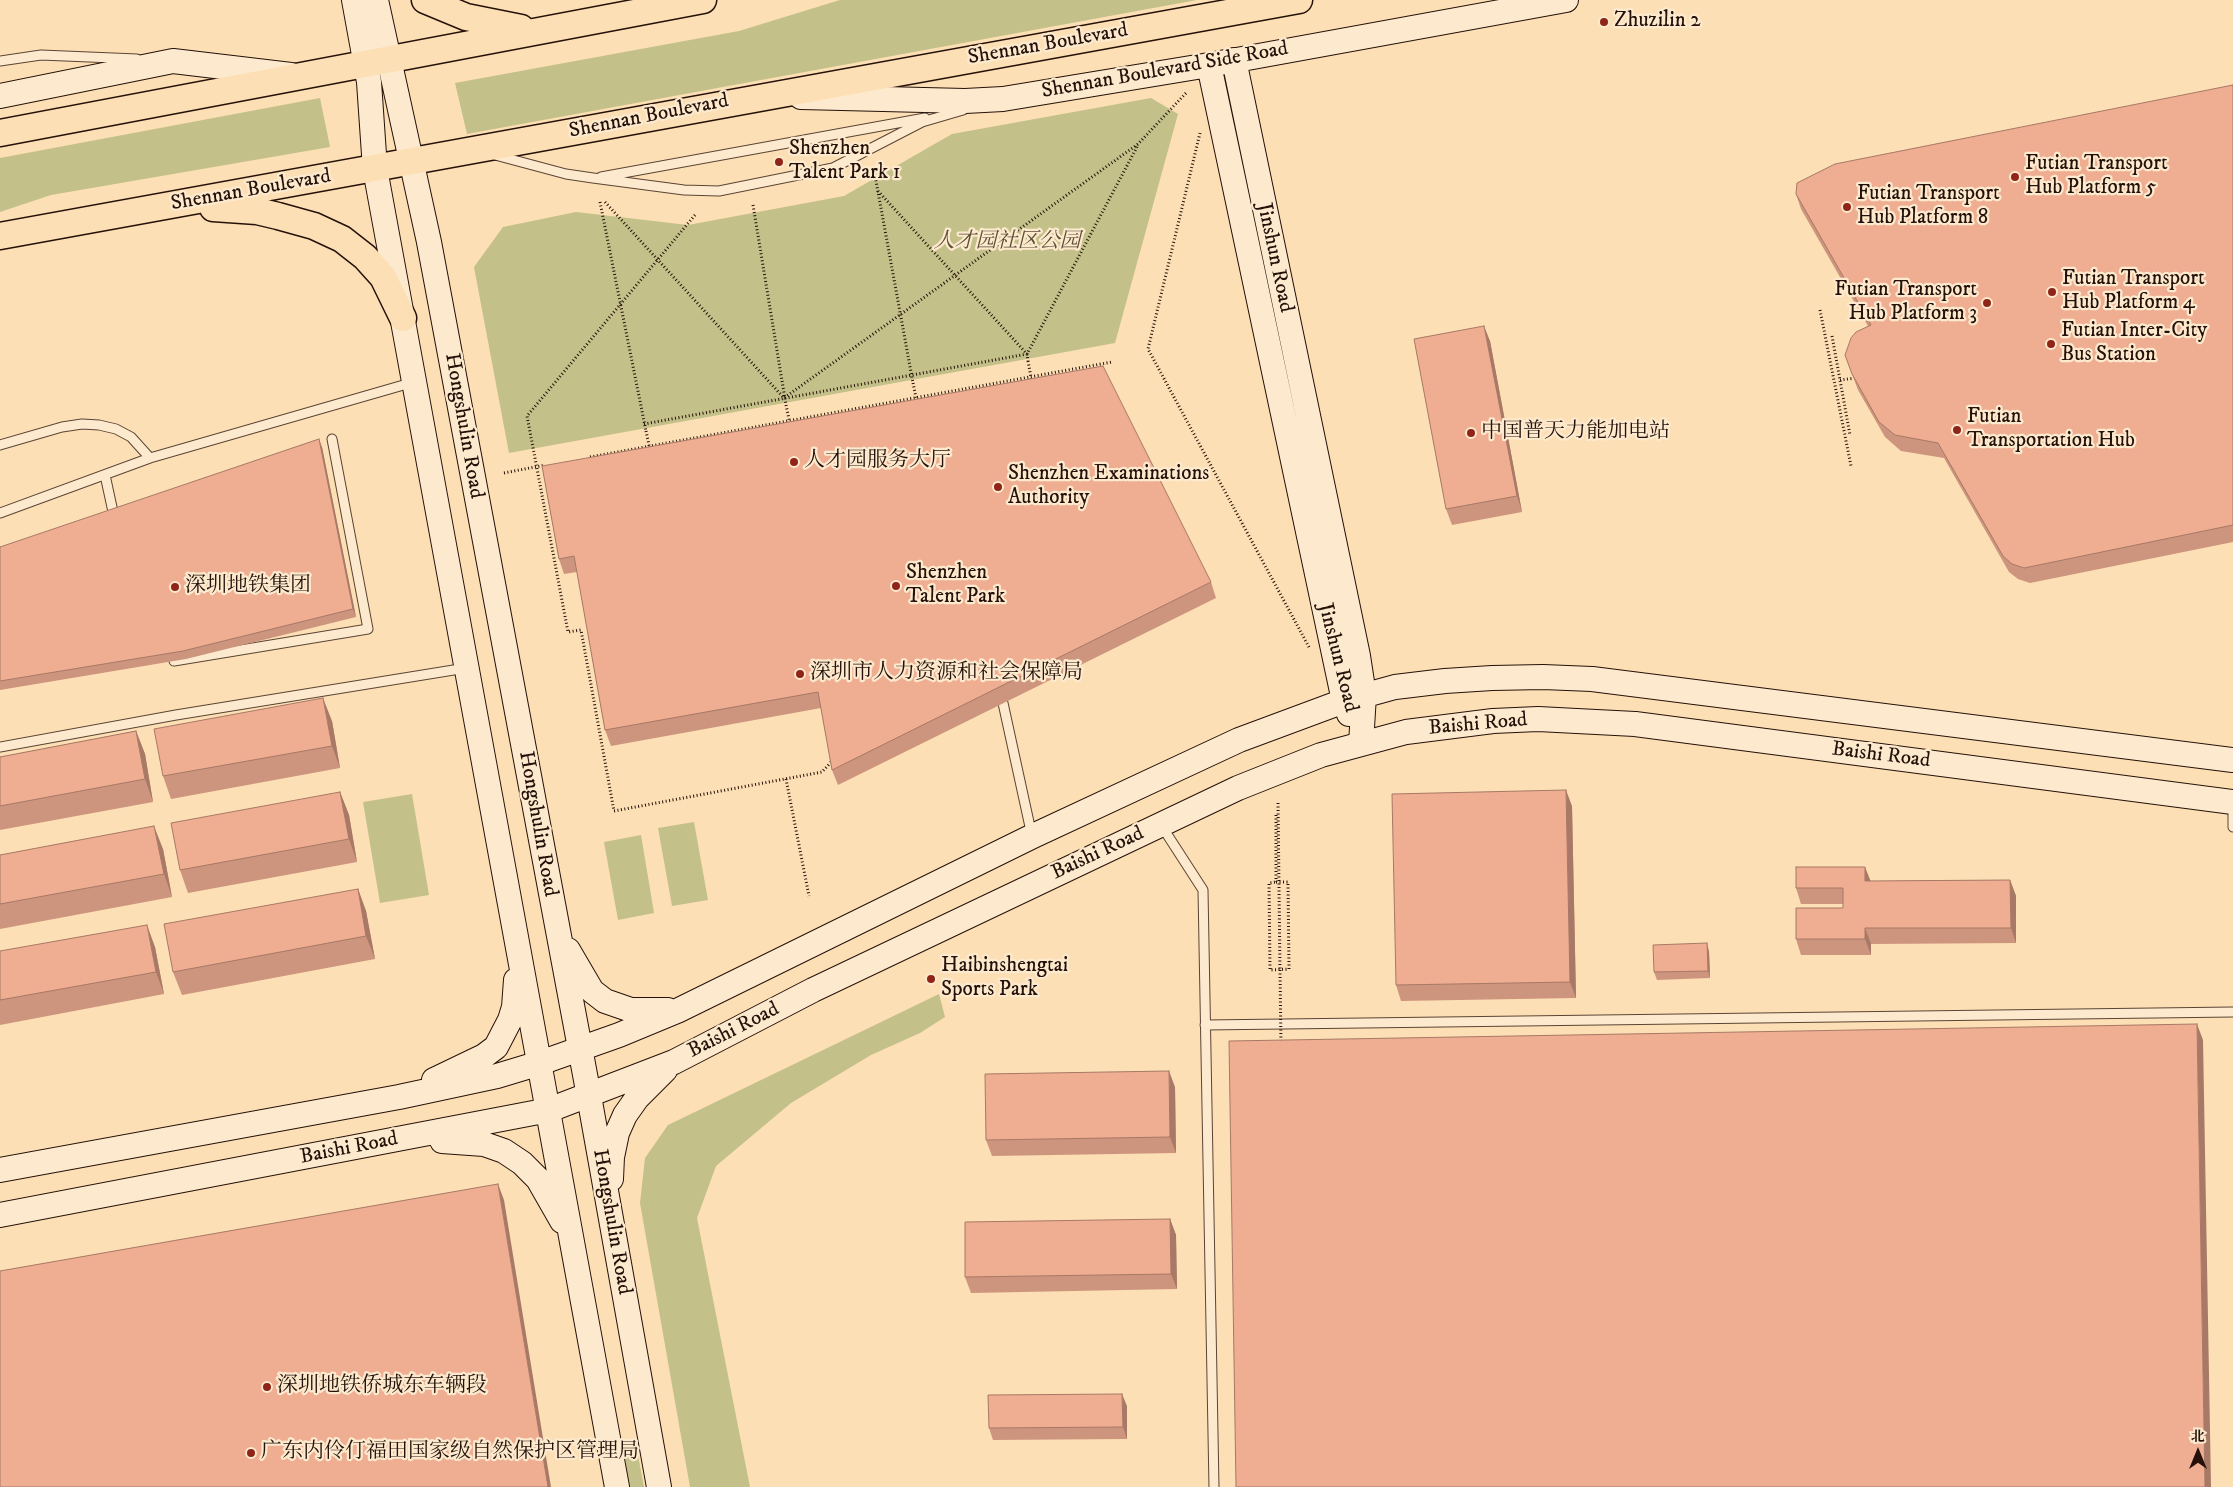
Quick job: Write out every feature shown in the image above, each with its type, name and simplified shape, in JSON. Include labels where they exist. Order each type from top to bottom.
[{"type":"main road","points":[[354,0],[378,62]]},
{"type":"main road","points":[[376,0],[378,62]]},
{"type":"main road","points":[[425,0],[466,17],[536,31]]},
{"type":"main road","points":[[0,133],[703,0]]},
{"type":"main road","name":"Shennan Boulevard","points":[[0,236],[375,169],[761,96],[1299,0]]},
{"type":"main road","name":"Shennan Boulevard Side Road","points":[[761,96],[965,101],[1003,99],[1209,65],[1566,0]]},
{"type":"main road","name":"Jinshun Road","points":[[1234,60],[1280,344]]},
{"type":"main road","points":[[0,96],[173,61],[305,76]]},
{"type":"main road","name":"Hongshulin Road","points":[[378,62],[412,162],[431,252],[555,923],[589,1096],[612,1235],[658,1487]]},
{"type":"main road","name":"Hongshulin Road","points":[[378,62],[375,169],[617,1487]]},
{"type":"main road","name":"Jinshun Road","points":[[1209,65],[1280,344],[1354,698],[1361,744]]},
{"type":"main road","points":[[130,213],[207,208],[234,209],[278,216],[314,226],[342,239],[365,257],[382,277],[403,318]]},
{"type":"main road","name":"Baishi Road","points":[[0,1170],[399,1097],[497,1076],[540,1063],[677,1010],[1032,836],[1239,740],[1354,698],[1395,687],[1445,681],[1543,677],[1592,679],[2233,760]]},
{"type":"main road","name":"Baishi Road","points":[[0,1215],[549,1110],[674,1062],[813,990],[1161,824],[1278,771],[1361,744],[1406,732],[1492,721],[1538,720],[1635,724],[2233,802]]},
{"type":"main road","points":[[555,923],[581,976],[592,991],[605,1001],[632,1010],[677,1010]]},
{"type":"main road","points":[[399,1097],[484,1056],[496,1047],[505,1033],[514,1007],[517,944]]},
{"type":"main road","points":[[612,1235],[612,1156],[617,1134],[625,1115],[637,1098],[674,1062]]},
{"type":"main road","points":[[403,1139],[484,1144],[504,1150],[522,1162],[538,1179],[554,1204],[572,1241]]},
{"type":"lane","points":[[0,61],[41,55],[173,61]]},
{"type":"lane","points":[[478,150],[566,174],[684,190],[719,190],[752,186],[833,168],[922,122],[1003,99]]},
{"type":"lane","points":[[593,178],[951,113]]},
{"type":"lane","points":[[0,513],[150,458],[414,382]]},
{"type":"lane","points":[[0,445],[62,427],[100,425],[116,429],[131,438],[150,458]]},
{"type":"lane","points":[[161,663],[368,629],[332,439]]},
{"type":"lane","points":[[105,475],[117,532]]},
{"type":"lane","points":[[0,747],[176,715],[466,668]]},
{"type":"lane","points":[[1003,704],[1032,836]]},
{"type":"lane","points":[[2233,802],[2233,827]]},
{"type":"lane","points":[[1161,824],[1203,890],[1214,1487]]},
{"type":"lane","points":[[1205,1024],[2233,1012]]},
{"type":"path","points":[[784,398],[1138,144],[1186,93]]},
{"type":"path","points":[[1200,130],[1148,349],[1311,652]]},
{"type":"path","points":[[1027,354],[1138,144]]},
{"type":"path","points":[[874,170],[918,407]]},
{"type":"path","points":[[878,191],[1027,354],[1033,387]]},
{"type":"path","points":[[600,202],[650,455]]},
{"type":"path","points":[[605,202],[784,398]]},
{"type":"path","points":[[752,205],[791,430]]},
{"type":"path","points":[[695,215],[527,416],[568,632],[581,630],[614,811],[822,772],[834,759]]},
{"type":"path","points":[[1820,310],[1851,466]]},
{"type":"path","points":[[1832,336],[1850,435]]},
{"type":"path","points":[[644,424],[1027,354]]},
{"type":"path","points":[[586,458],[1112,362]]},
{"type":"path","points":[[1840,380],[1862,376]]},
{"type":"path","points":[[504,473],[547,465]]},
{"type":"path","points":[[786,779],[809,896]]},
{"type":"path","points":[[1278,803],[1281,1046]]},
{"type":"path","points":[[1276,815],[1276,882]]},
{"type":"path","points":[[1269,882],[1276,882],[1288,882],[1289,969],[1270,970],[1269,882]]},
{"type":"green space","points":[[840,0],[1197,0],[467,134],[455,83],[739,31]]},
{"type":"green space","points":[[320,98],[330,147],[51,195],[0,212],[0,158]]},
{"type":"green space","name":"人才园社区公园","points":[[1151,98],[1178,114],[1115,343],[509,453],[474,267],[503,227],[576,212],[688,225],[844,196],[952,134]]},
{"type":"green space","points":[[412,794],[429,895],[380,903],[363,802]]},
{"type":"green space","points":[[694,822],[708,900],[672,906],[658,828]]},
{"type":"green space","points":[[641,835],[654,913],[618,920],[604,842]]},
{"type":"green space","points":[[939,994],[945,1017],[920,1033],[871,1055],[791,1103],[716,1166],[697,1218],[750,1487],[690,1487],[640,1203],[645,1158],[668,1125]]},
{"type":"green space","points":[[618,1445],[636,1445],[644,1487],[625,1487]]},
{"type":"building","name":"Futian Inter-City Bus Station","points":[[2233,85],[2233,525],[2024,568],[2012,564],[2003,556],[1938,443],[1895,435],[1879,422],[1852,374],[1845,355],[1851,338],[1856,332],[1871,325],[1796,194],[1797,183],[1835,164]]},
{"type":"building","name":"中国普天力能加电站","points":[[1484,326],[1517,496],[1446,509],[1414,339]]},
{"type":"building","name":"Shenzhen Talent Park","points":[[1103,366],[1211,582],[832,770],[818,692],[605,730],[574,556],[559,559],[542,466]]},
{"type":"building","name":"深圳地铁集团","points":[[319,439],[353,609],[183,651],[0,681],[0,547]]},
{"type":"building","points":[[323,698],[332,746],[163,776],[154,729]]},
{"type":"building","points":[[136,731],[145,779],[0,806],[0,757]]},
{"type":"building","points":[[1566,790],[1570,982],[1396,985],[1392,794]]},
{"type":"building","points":[[340,792],[349,839],[180,870],[171,823]]},
{"type":"building","points":[[154,826],[164,874],[0,904],[0,855]]},
{"type":"building","points":[[1796,867],[1865,867],[1865,881],[2010,880],[2011,928],[1865,928],[1865,939],[1796,939],[1796,908],[1843,908],[1843,888],[1796,888]]},
{"type":"building","points":[[358,889],[366,936],[173,972],[164,924]]},
{"type":"building","points":[[147,925],[156,972],[0,1000],[0,951]]},
{"type":"building","points":[[1707,943],[1708,971],[1654,972],[1653,945]]},
{"type":"building","points":[[2197,1024],[2205,1487],[1236,1487],[1229,1041]]},
{"type":"building","points":[[1169,1071],[1170,1137],[986,1140],[985,1074]]},
{"type":"building","name":"深圳地铁侨城东车辆段","points":[[498,1184],[548,1487],[0,1487],[0,1271]]},
{"type":"building","points":[[1170,1219],[1171,1274],[965,1277],[965,1222]]},
{"type":"building","points":[[1122,1394],[1123,1427],[989,1428],[988,1395]]},
{"type":"place","name":"Zhuzilin 2","points":[[1604,22]]},
{"type":"place","name":"Shenzhen Talent Park 1","points":[[779,162]]},
{"type":"place","name":"Futian Transport Hub Platform 5","points":[[2015,177]]},
{"type":"place","name":"Futian Transport Hub Platform 8","points":[[1847,207]]},
{"type":"place","name":"Futian Transport Hub Platform 4","points":[[2052,292]]},
{"type":"place","name":"Futian Transport Hub Platform 3","points":[[1987,303]]},
{"type":"place","name":"Futian Inter-City Bus Station","points":[[2051,344]]},
{"type":"place","name":"Futian Transportation Hub","points":[[1957,430]]},
{"type":"place","name":"中国普天力能加电站","points":[[1471,433]]},
{"type":"place","name":"人才园服务大厅","points":[[794,462]]},
{"type":"place","name":"Shenzhen Examinations Authority","points":[[998,487]]},
{"type":"place","name":"Shenzhen Talent Park","points":[[896,586]]},
{"type":"place","name":"深圳地铁集团","points":[[175,587]]},
{"type":"place","name":"深圳市人力资源和社会保障局","points":[[800,674]]},
{"type":"place","name":"Haibinshengtai Sports Park","points":[[931,979]]},
{"type":"place","name":"深圳地铁侨城东车辆段","points":[[267,1387]]},
{"type":"place","name":"广东内伶仃福田国家级自然保护区管理局","points":[[251,1453]]}]
